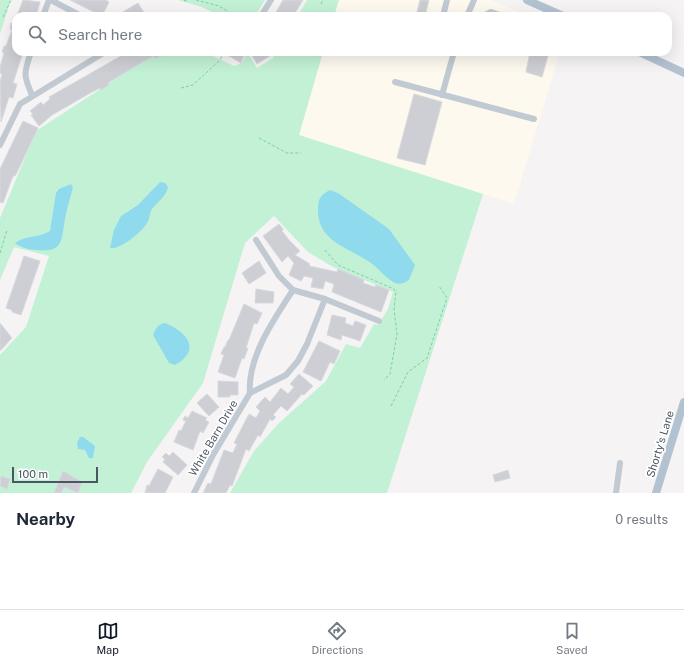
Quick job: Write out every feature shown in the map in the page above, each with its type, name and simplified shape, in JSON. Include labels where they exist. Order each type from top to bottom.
[{"type":"main road","points":[[527,0],[554,12]]},
{"type":"main road","points":[[648,56],[684,73]]},
{"type":"main road","name":"Shorty's Lane","points":[[656,493],[684,402]]},
{"type":"street","points":[[45,12],[50,0],[73,12]]},
{"type":"street","points":[[264,12],[271,0]]},
{"type":"street","points":[[444,12],[447,0]]},
{"type":"street","points":[[470,12],[474,0]]},
{"type":"street","points":[[30,56],[25,70],[25,80],[32,95]]},
{"type":"street","points":[[0,145],[20,104],[32,95],[98,56]]},
{"type":"street","points":[[442,95],[453,56]]},
{"type":"street","points":[[395,82],[534,119]]},
{"type":"street","points":[[256,240],[279,276],[293,290],[325,299],[379,321]]},
{"type":"street","name":"White Barn Drive","points":[[250,393],[249,381],[266,332],[293,290]]},
{"type":"street","name":"White Barn Drive","points":[[194,493],[214,453],[250,393],[286,375],[298,361],[308,344],[325,299]]},
{"type":"street","points":[[616,493],[620,463]]},
{"type":"path","points":[[3,17],[11,0]]},
{"type":"path","points":[[196,0],[219,6],[229,12]]},
{"type":"path","points":[[321,4],[323,0]]},
{"type":"path","points":[[181,88],[193,85],[220,60],[222,56]]},
{"type":"path","points":[[259,138],[287,153],[301,153]]},
{"type":"path","points":[[0,253],[7,230]]},
{"type":"path","points":[[324,250],[338,265],[394,289],[396,292],[394,309],[397,334],[390,374],[384,380]]},
{"type":"path","points":[[391,406],[408,372],[427,358],[447,298],[438,286]]},
{"type":"shaded area","points":[[339,0],[491,0],[518,12],[335,12]]},
{"type":"shaded area","points":[[322,56],[559,56],[514,204],[299,135]]},
{"type":"green space","points":[[0,0],[11,0],[0,34]]},
{"type":"green space","points":[[178,0],[265,0],[258,12],[212,12],[202,7]]},
{"type":"green space","points":[[307,0],[339,0],[335,12],[300,12]]},
{"type":"green space","points":[[151,56],[213,56],[234,66],[242,63],[245,56],[250,56],[257,68],[274,56],[322,56],[299,135],[483,194],[387,493],[230,493],[254,451],[278,424],[326,381],[346,344],[360,348],[374,324],[378,325],[388,309],[393,292],[333,267],[308,252],[274,216],[245,243],[203,383],[147,462],[131,493],[0,493],[0,355],[26,327],[49,256],[14,247],[0,280],[0,218],[36,131]]},
{"type":"water","points":[[160,182],[165,183],[168,187],[167,190],[164,196],[152,209],[148,221],[144,227],[125,243],[114,248],[110,248],[114,230],[121,216],[138,205]]},
{"type":"water","points":[[71,184],[73,188],[59,244],[51,250],[35,250],[25,248],[15,243],[19,240],[41,235],[50,231],[56,193],[59,189]]},
{"type":"water","points":[[330,190],[338,193],[389,229],[415,265],[409,280],[399,284],[395,283],[372,263],[343,247],[328,236],[322,229],[319,220],[318,205],[321,197]]},
{"type":"water","points":[[165,323],[180,331],[185,336],[190,347],[188,353],[183,359],[175,365],[169,363],[153,335],[155,330],[161,324]]},
{"type":"water","points":[[80,437],[83,437],[95,446],[93,458],[89,458],[85,450],[78,449],[77,443]]},
{"type":"building","points":[[23,0],[40,2],[37,12],[18,12]]},
{"type":"building","points":[[70,0],[106,0],[109,2],[104,12],[94,12]]},
{"type":"building","points":[[283,0],[303,0],[296,12],[276,12]]},
{"type":"building","points":[[420,0],[429,0],[426,12],[417,12]]},
{"type":"building","points":[[138,3],[144,12],[123,12]]},
{"type":"building","points":[[12,30],[12,56],[22,56],[13,83],[17,84],[13,98],[9,97],[1,122],[0,82],[2,74],[0,73],[0,67],[4,53],[2,52],[4,46],[6,46]]},
{"type":"building","points":[[121,56],[154,56],[108,83],[109,85],[101,90],[100,88],[92,92],[52,115],[39,126],[31,115],[33,114],[30,111],[41,102],[43,105],[50,99],[49,97]]},
{"type":"building","points":[[229,56],[244,56],[241,63]]},
{"type":"building","points":[[252,56],[270,56],[257,64]]},
{"type":"building","points":[[529,56],[548,56],[542,77],[526,72]]},
{"type":"building","points":[[414,94],[442,102],[425,165],[397,158]]},
{"type":"building","points":[[23,121],[38,128],[15,176],[13,176],[3,203],[0,202],[0,169]]},
{"type":"building","points":[[279,224],[289,240],[300,251],[295,255],[310,264],[309,266],[337,272],[338,269],[364,280],[363,283],[375,287],[376,285],[389,290],[381,312],[332,292],[334,284],[325,281],[323,289],[311,287],[313,278],[304,276],[301,281],[289,275],[294,263],[288,256],[282,262],[263,236]]},
{"type":"building","points":[[24,256],[40,261],[21,315],[6,308]]},
{"type":"building","points":[[259,261],[266,273],[249,284],[242,273]]},
{"type":"building","points":[[256,289],[274,292],[273,303],[255,303]]},
{"type":"building","points":[[244,304],[262,313],[257,324],[254,323],[246,348],[248,348],[244,359],[242,358],[235,378],[218,372],[224,355],[221,354],[229,340]]},
{"type":"building","points":[[332,315],[346,318],[345,323],[353,326],[355,321],[366,325],[360,341],[342,335],[341,340],[327,335]]},
{"type":"building","points":[[0,323],[12,338],[0,351]]},
{"type":"building","points":[[319,341],[340,351],[334,364],[330,362],[321,381],[303,372]]},
{"type":"building","points":[[299,374],[313,386],[304,395],[302,394],[287,411],[281,406],[273,415],[276,417],[272,421],[270,419],[260,437],[258,435],[249,451],[246,449],[232,486],[230,485],[226,493],[203,493],[208,483],[211,484],[224,450],[233,453],[237,444],[234,443],[249,414],[256,418],[260,411],[256,407],[265,397],[270,402],[281,388],[288,394],[294,387],[290,384]]},
{"type":"building","points":[[218,381],[238,382],[238,395],[218,397]]},
{"type":"building","points":[[207,394],[219,407],[209,416],[197,403]]},
{"type":"building","points":[[192,411],[207,418],[205,420],[209,422],[203,433],[200,431],[193,450],[174,442],[179,430],[181,431],[186,421],[183,420],[185,416],[188,418]]},
{"type":"building","points":[[173,452],[187,465],[178,475],[163,462],[165,459],[162,457],[166,453],[169,456]]},
{"type":"building","points":[[158,469],[173,477],[165,493],[145,493],[147,485],[149,486]]},
{"type":"building","points":[[508,470],[510,478],[495,482],[493,475]]},
{"type":"building","points":[[63,471],[82,482],[78,493],[64,487],[61,493],[54,493]]},
{"type":"building","points":[[1,476],[10,479],[7,489],[0,486]]},
{"type":"tunnel","points":[[422,12],[425,0]]}]
